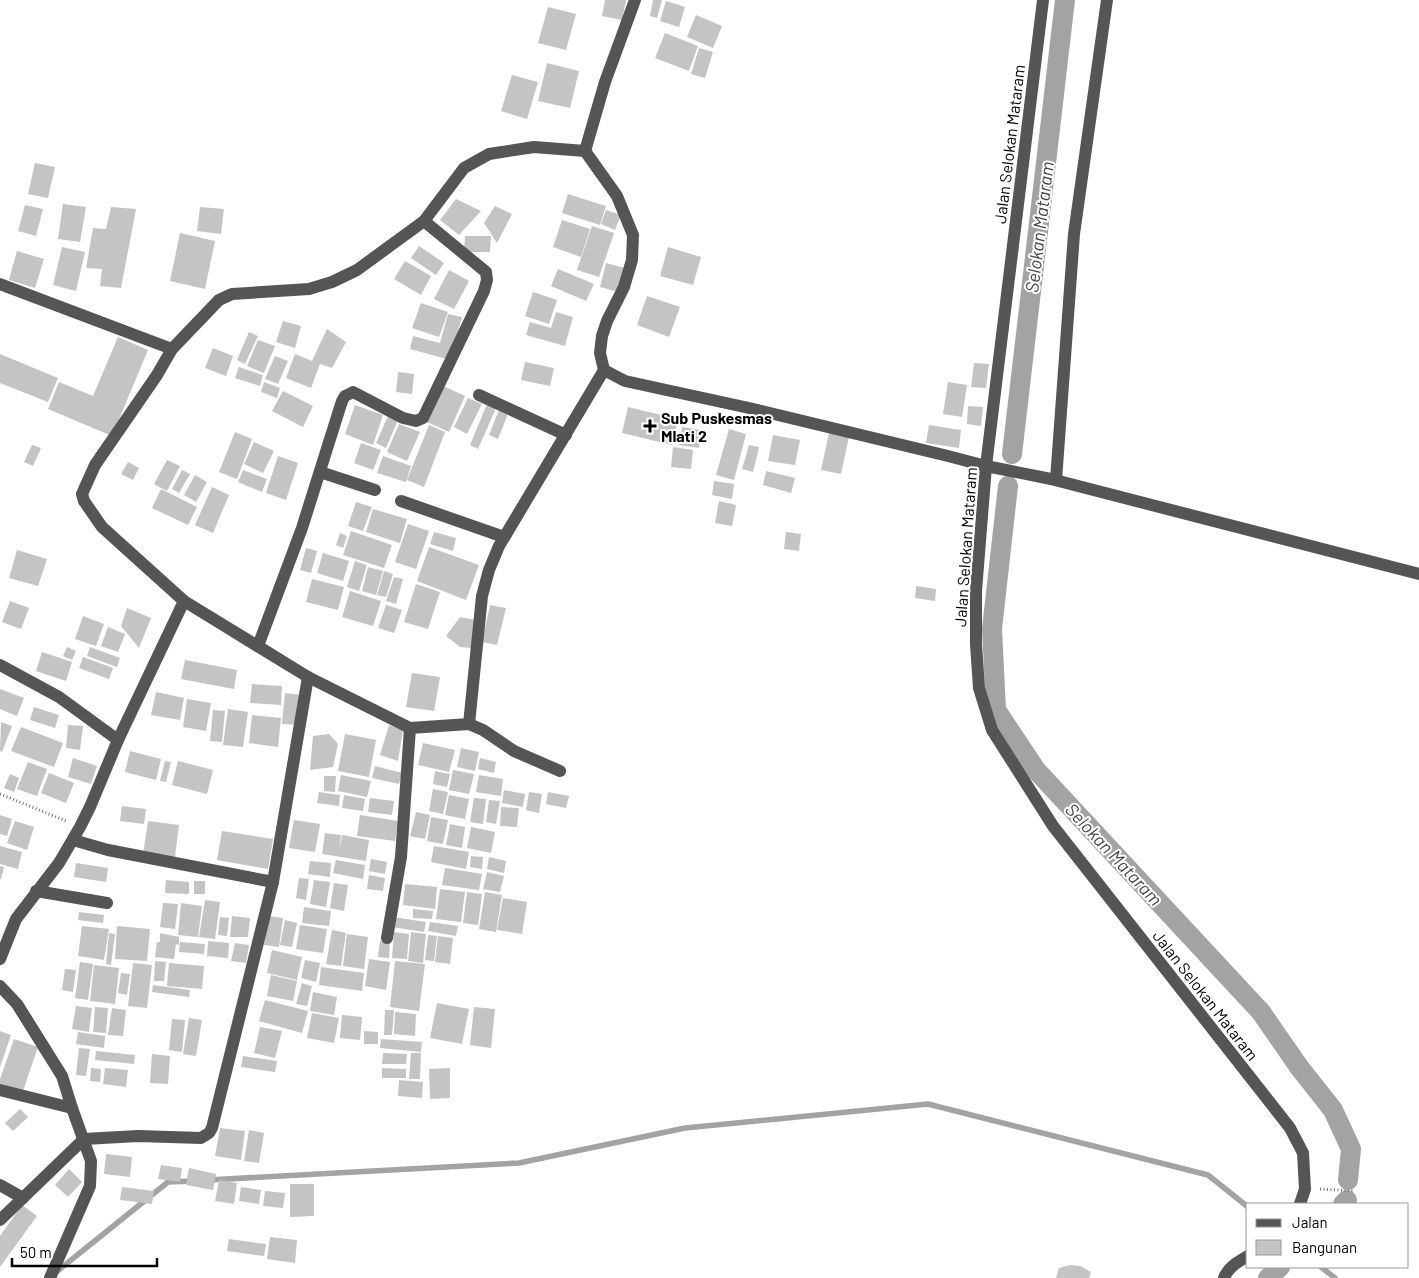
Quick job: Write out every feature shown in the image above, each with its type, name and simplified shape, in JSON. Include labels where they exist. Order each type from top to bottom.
[{"type":"street","points":[[585,150],[605,82],[635,0]]},
{"type":"street","name":"Jalan Selokan Mataram","points":[[1043,0],[986,466],[976,591],[976,644],[979,688],[992,730],[1053,826],[1290,1128],[1303,1153],[1305,1189],[1300,1203]]},
{"type":"street","points":[[1054,480],[1074,234],[1107,0]]},
{"type":"street","points":[[560,771],[514,751],[483,730],[469,724],[410,728],[308,678],[184,601],[102,527],[84,501],[82,494],[95,465],[157,375],[172,348],[219,300],[232,294],[309,289],[332,282],[358,270],[424,221],[464,168],[488,154],[534,148],[585,150]]},
{"type":"street","points":[[469,724],[482,596],[489,570],[498,546],[604,370],[600,353],[602,336],[607,321],[624,287],[632,260],[633,235],[617,196],[585,150]]},
{"type":"street","points":[[258,646],[302,528],[345,396],[353,392],[403,418],[416,421],[423,418],[484,291],[487,280],[486,272],[424,221]]},
{"type":"street","points":[[0,284],[172,348]]},
{"type":"street","points":[[604,370],[626,381],[749,408],[986,466],[1054,480],[1419,574]]},
{"type":"street","points":[[479,395],[566,435]]},
{"type":"street","points":[[320,472],[374,490]]},
{"type":"street","points":[[401,501],[504,537]]},
{"type":"street","points":[[0,959],[16,919],[59,863],[80,827],[118,740],[184,601]]},
{"type":"street","points":[[0,665],[59,697],[118,740]]},
{"type":"street","points":[[0,1220],[84,1140],[138,1136],[201,1138],[209,1133],[212,1128],[273,882],[308,678]]},
{"type":"street","points":[[387,938],[401,857],[410,728]]},
{"type":"street","points":[[73,840],[108,850],[273,882]]},
{"type":"street","points":[[36,892],[107,903]]},
{"type":"street","points":[[0,986],[17,1004],[62,1076],[91,1161],[90,1186],[50,1278]]},
{"type":"street","points":[[0,1090],[72,1108]]},
{"type":"street","points":[[0,1185],[24,1198]]},
{"type":"street","points":[[1224,1278],[1233,1265],[1246,1257]]},
{"type":"path","points":[[0,794],[80,827]]},
{"type":"path","points":[[1316,1189],[1354,1191]]},
{"type":"building","points":[[605,0],[626,0],[622,20],[602,16]]},
{"type":"building","points":[[653,0],[662,0],[657,18],[650,16]]},
{"type":"building","points":[[666,1],[685,7],[679,27],[660,21]]},
{"type":"building","points":[[548,7],[576,14],[566,50],[538,43]]},
{"type":"building","points":[[696,15],[722,26],[713,48],[687,37]]},
{"type":"building","points":[[665,33],[698,46],[689,71],[655,58]]},
{"type":"building","points":[[699,48],[713,52],[705,78],[691,74]]},
{"type":"building","points":[[547,63],[579,71],[570,108],[538,101]]},
{"type":"building","points":[[512,75],[538,82],[527,119],[501,111]]},
{"type":"building","points":[[35,163],[55,167],[48,198],[28,194]]},
{"type":"building","points":[[568,194],[606,206],[600,225],[562,213]]},
{"type":"building","points":[[456,199],[481,211],[459,235],[440,220]]},
{"type":"building","points":[[63,204],[86,207],[80,242],[58,239]]},
{"type":"building","points":[[25,205],[43,209],[36,236],[18,231]]},
{"type":"building","points":[[495,206],[512,214],[497,243],[484,223]]},
{"type":"building","points":[[111,207],[136,209],[121,288],[100,286],[102,269],[86,268],[93,228],[106,229]]},
{"type":"building","points":[[200,207],[224,209],[221,234],[197,231]]},
{"type":"building","points":[[606,210],[621,215],[615,230],[601,224]]},
{"type":"building","points":[[562,220],[590,229],[581,257],[553,247]]},
{"type":"building","points":[[592,226],[614,233],[599,277],[577,270]]},
{"type":"building","points":[[180,233],[215,241],[205,289],[170,281]]},
{"type":"building","points":[[465,236],[491,236],[490,252],[464,252]]},
{"type":"building","points":[[419,246],[444,263],[436,275],[411,258]]},
{"type":"building","points":[[62,247],[85,252],[76,291],[53,285]]},
{"type":"building","points":[[668,247],[701,257],[693,285],[660,276]]},
{"type":"building","points":[[17,251],[44,259],[35,288],[9,280]]},
{"type":"building","points":[[405,261],[431,276],[421,295],[394,279]]},
{"type":"building","points":[[606,263],[625,268],[618,292],[600,287]]},
{"type":"building","points":[[558,269],[594,284],[586,301],[551,286]]},
{"type":"building","points":[[449,270],[469,281],[454,309],[434,299]]},
{"type":"building","points":[[533,292],[557,300],[549,324],[525,316]]},
{"type":"building","points":[[647,296],[680,307],[669,337],[637,325]]},
{"type":"building","points":[[421,303],[448,312],[439,337],[412,328]]},
{"type":"building","points":[[556,312],[573,317],[565,346],[526,335],[530,322],[551,328]]},
{"type":"building","points":[[448,314],[462,317],[450,360],[410,349],[413,336],[440,343]]},
{"type":"building","points":[[283,321],[301,326],[295,348],[276,342]]},
{"type":"building","points":[[327,329],[346,342],[332,368],[320,364],[311,388],[286,378],[295,354],[312,361]]},
{"type":"building","points":[[249,332],[258,336],[245,364],[237,360]]},
{"type":"building","points":[[118,337],[148,350],[112,436],[48,409],[59,382],[93,396]]},
{"type":"building","points":[[258,340],[275,346],[264,373],[247,366]]},
{"type":"building","points":[[213,348],[233,356],[226,376],[205,368]]},
{"type":"building","points":[[0,354],[58,378],[48,402],[0,383]]},
{"type":"building","points":[[275,356],[288,361],[278,384],[265,379]]},
{"type":"building","points":[[525,362],[554,368],[550,386],[521,380]]},
{"type":"building","points":[[974,363],[989,364],[986,388],[971,387]]},
{"type":"building","points":[[239,367],[263,375],[260,386],[235,378]]},
{"type":"building","points":[[398,372],[414,374],[412,394],[396,392]]},
{"type":"building","points":[[264,382],[280,388],[277,398],[261,392]]},
{"type":"building","points":[[948,382],[967,385],[962,417],[943,414]]},
{"type":"building","points":[[443,386],[465,396],[449,432],[427,422]]},
{"type":"building","points":[[283,391],[313,406],[303,427],[272,411]]},
{"type":"building","points":[[468,398],[482,404],[467,434],[454,427]]},
{"type":"building","points":[[487,404],[496,408],[478,449],[470,445]]},
{"type":"building","points":[[355,405],[383,415],[373,445],[345,434]]},
{"type":"building","points":[[968,406],[983,407],[981,426],[967,424]]},
{"type":"building","name":"Sub Puskesmas Mlati 2","points":[[628,407],[678,419],[672,445],[622,433]]},
{"type":"building","points":[[499,410],[508,414],[498,439],[489,435]]},
{"type":"building","points":[[388,416],[398,420],[386,448],[376,443]]},
{"type":"building","points":[[399,424],[420,432],[407,461],[387,452]]},
{"type":"building","points":[[429,425],[445,432],[424,487],[407,480]]},
{"type":"building","points":[[929,425],[961,430],[959,448],[926,443]]},
{"type":"building","points":[[682,427],[701,430],[699,448],[679,445]]},
{"type":"building","points":[[729,429],[746,434],[734,480],[716,475]]},
{"type":"building","points":[[235,432],[252,439],[237,479],[219,472]]},
{"type":"building","points":[[829,433],[849,437],[841,474],[821,470]]},
{"type":"building","points":[[773,435],[800,440],[795,465],[768,461]]},
{"type":"building","points":[[254,442],[274,451],[263,473],[244,464]]},
{"type":"building","points":[[361,443],[381,450],[373,470],[354,463]]},
{"type":"building","points":[[32,445],[41,448],[33,466],[24,462]]},
{"type":"building","points":[[749,445],[759,447],[753,472],[742,469]]},
{"type":"building","points":[[673,447],[693,450],[691,469],[671,467]]},
{"type":"building","points":[[278,456],[298,463],[286,500],[266,493]]},
{"type":"building","points":[[383,456],[411,466],[406,482],[377,473]]},
{"type":"building","points":[[167,460],[180,466],[167,491],[154,484]]},
{"type":"building","points":[[128,462],[139,468],[133,480],[121,474]]},
{"type":"building","points":[[182,470],[190,474],[179,493],[172,489]]},
{"type":"building","points":[[243,470],[267,479],[262,492],[238,482]]},
{"type":"building","points":[[766,471],[795,478],[791,493],[763,485]]},
{"type":"building","points":[[195,475],[207,482],[196,502],[184,495]]},
{"type":"building","points":[[714,481],[734,484],[732,499],[712,495]]},
{"type":"building","points":[[212,487],[229,495],[213,533],[195,525]]},
{"type":"building","points":[[161,489],[197,507],[188,525],[152,508]]},
{"type":"building","points":[[719,501],[736,505],[732,526],[715,523]]},
{"type":"building","points":[[356,502],[372,507],[363,531],[348,526]]},
{"type":"building","points":[[373,509],[407,519],[400,543],[366,532]]},
{"type":"building","points":[[408,524],[429,531],[416,569],[395,562]]},
{"type":"building","points":[[351,531],[392,545],[384,568],[343,555]]},
{"type":"building","points":[[434,532],[456,538],[453,551],[430,544]]},
{"type":"building","points":[[786,532],[801,534],[799,551],[784,549]]},
{"type":"building","points":[[340,533],[347,536],[343,548],[336,545]]},
{"type":"building","points":[[429,547],[479,565],[466,600],[417,581]]},
{"type":"building","points":[[306,548],[317,551],[311,573],[300,570]]},
{"type":"building","points":[[17,550],[47,559],[38,586],[9,578]]},
{"type":"building","points":[[323,553],[349,561],[343,581],[317,573]]},
{"type":"building","points":[[355,561],[367,565],[359,591],[347,587]]},
{"type":"building","points":[[368,567],[383,571],[376,595],[362,591]]},
{"type":"building","points":[[384,571],[393,574],[386,597],[377,595]]},
{"type":"building","points":[[394,577],[403,579],[396,604],[386,601]]},
{"type":"building","points":[[312,579],[344,587],[338,610],[306,602]]},
{"type":"building","points":[[416,584],[440,592],[428,629],[404,622]]},
{"type":"building","points":[[916,586],[936,589],[935,601],[915,598]]},
{"type":"building","points":[[350,591],[381,601],[373,626],[342,617]]},
{"type":"building","points":[[10,601],[29,608],[21,629],[2,622]]},
{"type":"building","points":[[386,605],[402,610],[394,633],[378,628]]},
{"type":"building","points":[[490,605],[506,608],[497,645],[482,642]]},
{"type":"building","points":[[127,608],[151,618],[139,648],[121,626]]},
{"type":"building","points":[[83,616],[104,624],[96,646],[75,639]]},
{"type":"building","points":[[460,617],[475,620],[472,648],[460,647],[446,636]]},
{"type":"building","points":[[108,627],[125,634],[118,652],[101,646]]},
{"type":"building","points":[[67,647],[76,651],[72,660],[63,656]]},
{"type":"building","points":[[90,647],[120,658],[117,667],[87,656]]},
{"type":"building","points":[[42,652],[72,662],[66,681],[36,671]]},
{"type":"building","points":[[83,657],[113,668],[109,679],[79,668]]},
{"type":"building","points":[[185,660],[237,670],[234,689],[181,679]]},
{"type":"building","points":[[412,673],[440,677],[434,711],[406,707]]},
{"type":"building","points":[[252,684],[282,686],[281,705],[250,703]]},
{"type":"building","points":[[0,689],[24,698],[17,716],[0,709]]},
{"type":"building","points":[[156,692],[184,698],[180,720],[151,715]]},
{"type":"building","points":[[285,693],[302,695],[299,725],[282,724]]},
{"type":"building","points":[[187,699],[211,703],[206,731],[183,727]]},
{"type":"building","points":[[34,707],[59,715],[55,728],[30,720]]},
{"type":"building","points":[[228,709],[248,712],[243,747],[223,745]]},
{"type":"building","points":[[213,710],[225,711],[222,742],[210,741]]},
{"type":"building","points":[[252,715],[281,718],[278,747],[249,743]]},
{"type":"building","points":[[1,722],[12,726],[2,752],[0,751]]},
{"type":"building","points":[[68,725],[83,726],[80,750],[66,748]]},
{"type":"building","points":[[389,725],[403,730],[398,761],[380,755]]},
{"type":"building","points":[[21,727],[63,743],[54,767],[11,751]]},
{"type":"building","points":[[329,734],[338,744],[333,767],[310,770],[313,736]]},
{"type":"building","points":[[345,734],[376,740],[369,777],[338,771]]},
{"type":"building","points":[[423,743],[455,750],[449,772],[418,765]]},
{"type":"building","points":[[461,748],[479,752],[475,771],[457,767]]},
{"type":"building","points":[[130,751],[161,759],[156,780],[125,772]]},
{"type":"building","points":[[73,758],[97,766],[91,784],[68,777]]},
{"type":"building","points":[[480,758],[496,762],[494,773],[478,769]]},
{"type":"building","points":[[165,761],[171,762],[166,782],[160,781]]},
{"type":"building","points":[[178,761],[213,770],[207,794],[172,785]]},
{"type":"building","points":[[28,762],[47,769],[37,796],[17,789]]},
{"type":"building","points":[[375,766],[402,773],[399,784],[372,778]]},
{"type":"building","points":[[453,770],[474,774],[469,794],[449,790]]},
{"type":"building","points":[[435,771],[450,774],[447,787],[433,784]]},
{"type":"building","points":[[49,773],[74,783],[66,803],[41,793]]},
{"type":"building","points":[[10,774],[19,778],[14,792],[4,788]]},
{"type":"building","points":[[341,775],[371,781],[367,797],[338,791]]},
{"type":"building","points":[[479,775],[503,779],[501,796],[476,792]]},
{"type":"building","points":[[324,776],[336,776],[335,792],[324,791]]},
{"type":"building","points":[[433,789],[448,792],[443,814],[429,811]]},
{"type":"building","points":[[504,790],[525,794],[523,807],[502,803]]},
{"type":"building","points":[[319,792],[340,795],[339,806],[317,803]]},
{"type":"building","points":[[529,792],[542,794],[539,813],[526,810]]},
{"type":"building","points":[[548,792],[569,796],[566,808],[546,804]]},
{"type":"building","points":[[344,795],[365,799],[363,811],[342,808]]},
{"type":"building","points":[[449,795],[469,799],[465,819],[445,815]]},
{"type":"building","points":[[370,798],[394,801],[392,815],[368,812]]},
{"type":"building","points":[[474,798],[486,799],[483,824],[470,822]]},
{"type":"building","points":[[489,800],[500,801],[496,824],[486,822]]},
{"type":"building","points":[[122,806],[146,809],[144,824],[120,821]]},
{"type":"building","points":[[501,807],[519,808],[517,827],[500,826]]},
{"type":"building","points":[[416,812],[430,815],[425,839],[410,836]]},
{"type":"building","points":[[0,815],[12,819],[7,836],[0,834]]},
{"type":"building","points":[[360,815],[398,821],[395,841],[357,836]]},
{"type":"building","points":[[431,817],[448,820],[443,844],[427,841]]},
{"type":"building","points":[[294,820],[320,824],[315,852],[289,848]]},
{"type":"building","points":[[15,821],[34,827],[27,850],[7,843]]},
{"type":"building","points":[[148,821],[179,825],[175,857],[143,854]]},
{"type":"building","points":[[450,824],[465,827],[462,848],[446,845]]},
{"type":"building","points":[[471,827],[495,832],[491,853],[467,848]]},
{"type":"building","points":[[222,831],[273,839],[268,869],[217,860]]},
{"type":"building","points":[[325,833],[341,835],[339,852],[342,835],[369,840],[366,861],[322,854]]},
{"type":"building","points":[[0,846],[22,852],[18,869],[0,864]]},
{"type":"building","points":[[434,846],[469,852],[466,869],[431,862]]},
{"type":"building","points":[[471,856],[483,857],[482,869],[470,867]]},
{"type":"building","points":[[489,857],[506,861],[504,873],[487,869]]},
{"type":"building","points":[[371,859],[387,862],[385,874],[369,871]]},
{"type":"building","points":[[336,860],[365,865],[363,879],[333,873]]},
{"type":"building","points":[[310,861],[331,863],[330,877],[308,874]]},
{"type":"building","points":[[76,863],[108,868],[106,882],[74,877]]},
{"type":"building","points":[[0,866],[4,867],[1,879],[0,879]]},
{"type":"building","points":[[445,868],[482,874],[479,890],[442,885]]},
{"type":"building","points":[[487,872],[504,876],[500,892],[483,889]]},
{"type":"building","points":[[369,875],[385,878],[383,891],[367,889]]},
{"type":"building","points":[[299,878],[309,879],[306,900],[296,898]]},
{"type":"building","points":[[166,880],[189,882],[189,894],[165,893]]},
{"type":"building","points":[[314,880],[330,882],[326,907],[310,904]]},
{"type":"building","points":[[194,881],[205,881],[205,894],[194,894]]},
{"type":"building","points":[[334,883],[348,885],[344,911],[330,908]]},
{"type":"building","points":[[405,884],[437,887],[435,909],[403,905]]},
{"type":"building","points":[[440,889],[465,892],[461,922],[436,919]]},
{"type":"building","points":[[467,892],[482,894],[478,925],[463,923]]},
{"type":"building","points":[[485,892],[502,895],[496,932],[479,929]]},
{"type":"building","points":[[503,898],[527,902],[522,934],[497,930]]},
{"type":"building","points":[[205,900],[220,902],[215,939],[199,937]]},
{"type":"building","points":[[163,903],[178,904],[175,929],[160,927]]},
{"type":"building","points":[[181,903],[202,906],[198,937],[178,935]]},
{"type":"building","points":[[304,907],[331,911],[329,926],[302,923]]},
{"type":"building","points":[[413,909],[433,911],[432,919],[413,918]]},
{"type":"building","points":[[79,912],[104,915],[103,923],[78,920]]},
{"type":"building","points":[[232,916],[250,918],[248,937],[230,937]]},
{"type":"building","points":[[268,916],[283,918],[279,947],[264,945]]},
{"type":"building","points":[[220,917],[229,918],[227,936],[218,935]]},
{"type":"building","points":[[393,917],[426,922],[424,932],[392,927]]},
{"type":"building","points":[[285,920],[297,923],[292,947],[280,945]]},
{"type":"building","points":[[430,922],[458,926],[456,936],[428,931]]},
{"type":"building","points":[[300,925],[327,929],[323,953],[296,949]]},
{"type":"building","points":[[82,926],[109,929],[104,960],[78,956]]},
{"type":"building","points":[[117,926],[150,929],[147,961],[115,959]]},
{"type":"building","points":[[332,930],[346,933],[341,966],[326,964]]},
{"type":"building","points":[[394,932],[409,934],[407,959],[392,958]]},
{"type":"building","points":[[411,932],[426,934],[423,963],[408,961]]},
{"type":"building","points":[[109,933],[115,934],[111,965],[106,964]]},
{"type":"building","points":[[160,933],[179,937],[179,945],[176,944],[174,959],[155,957],[157,942],[160,942]]},
{"type":"building","points":[[347,934],[368,937],[364,969],[343,966]]},
{"type":"building","points":[[428,935],[437,936],[434,961],[425,960]]},
{"type":"building","points":[[438,936],[453,938],[450,964],[435,962]]},
{"type":"building","points":[[208,941],[229,943],[228,958],[207,956]]},
{"type":"building","points":[[380,941],[390,942],[389,958],[378,957]]},
{"type":"building","points":[[180,942],[205,944],[204,954],[179,952]]},
{"type":"building","points":[[235,943],[249,945],[246,963],[231,961]]},
{"type":"building","points":[[272,950],[302,957],[297,980],[267,973]]},
{"type":"building","points":[[369,959],[390,962],[386,990],[365,986]]},
{"type":"building","points":[[305,960],[320,963],[316,982],[301,978]]},
{"type":"building","points":[[155,961],[166,962],[164,981],[154,981]]},
{"type":"building","points":[[395,961],[425,964],[419,1011],[390,1007]]},
{"type":"building","points":[[80,962],[93,964],[88,1000],[75,998]]},
{"type":"building","points":[[133,963],[152,965],[147,1008],[128,1006]]},
{"type":"building","points":[[169,963],[204,966],[202,989],[167,986]]},
{"type":"building","points":[[94,965],[119,968],[115,1004],[90,1001]]},
{"type":"building","points":[[321,967],[364,973],[362,991],[319,985]]},
{"type":"building","points":[[65,969],[76,970],[73,992],[62,990]]},
{"type":"building","points":[[121,973],[130,974],[127,995],[118,993]]},
{"type":"building","points":[[271,975],[297,981],[293,1001],[267,996]]},
{"type":"building","points":[[302,983],[312,986],[307,1006],[296,1004]]},
{"type":"building","points":[[153,985],[190,990],[189,997],[152,992]]},
{"type":"building","points":[[313,992],[337,997],[334,1015],[310,1011]]},
{"type":"building","points":[[265,1000],[308,1011],[302,1033],[259,1021]]},
{"type":"building","points":[[437,1003],[469,1009],[462,1044],[430,1038]]},
{"type":"building","points":[[76,1006],[92,1008],[89,1032],[72,1029]]},
{"type":"building","points":[[95,1007],[108,1008],[106,1033],[93,1032]]},
{"type":"building","points":[[474,1007],[495,1009],[491,1048],[470,1045]]},
{"type":"building","points":[[112,1008],[126,1010],[123,1036],[108,1035]]},
{"type":"building","points":[[385,1010],[394,1010],[392,1035],[384,1035]]},
{"type":"building","points":[[395,1012],[416,1014],[415,1036],[394,1034]]},
{"type":"building","points":[[312,1013],[339,1018],[334,1043],[307,1038]]},
{"type":"building","points":[[342,1015],[362,1017],[360,1040],[340,1038]]},
{"type":"building","points":[[189,1018],[202,1020],[196,1056],[183,1054]]},
{"type":"building","points":[[172,1019],[185,1020],[182,1052],[169,1050]]},
{"type":"building","points":[[260,1027],[282,1031],[275,1058],[254,1053]]},
{"type":"building","points":[[0,1031],[11,1035],[0,1067]]},
{"type":"building","points":[[364,1031],[378,1032],[378,1044],[364,1044]]},
{"type":"building","points":[[78,1032],[105,1036],[104,1048],[76,1044]]},
{"type":"building","points":[[14,1039],[38,1047],[22,1094],[0,1086],[0,1079]]},
{"type":"building","points":[[381,1039],[422,1042],[421,1052],[380,1048]]},
{"type":"building","points":[[79,1048],[90,1049],[86,1076],[76,1075]]},
{"type":"building","points":[[96,1051],[135,1055],[134,1064],[95,1060]]},
{"type":"building","points":[[383,1053],[407,1054],[406,1064],[382,1064]]},
{"type":"building","points":[[411,1053],[421,1053],[420,1079],[409,1079]]},
{"type":"building","points":[[152,1054],[170,1056],[168,1084],[150,1083]]},
{"type":"building","points":[[243,1056],[277,1061],[275,1072],[241,1067]]},
{"type":"building","points":[[91,1068],[101,1069],[100,1082],[90,1081]]},
{"type":"building","points":[[105,1068],[128,1070],[126,1087],[103,1084]]},
{"type":"building","points":[[382,1068],[406,1069],[406,1078],[382,1078]]},
{"type":"building","points":[[450,1068],[450,1098],[430,1099],[429,1069]]},
{"type":"building","points":[[399,1080],[423,1082],[422,1098],[398,1096]]},
{"type":"building","points":[[20,1109],[28,1117],[13,1131],[5,1123]]},
{"type":"building","points":[[220,1128],[245,1131],[241,1160],[215,1156]]},
{"type":"building","points":[[249,1130],[264,1133],[259,1163],[244,1161]]},
{"type":"building","points":[[106,1154],[132,1157],[130,1177],[104,1174]]},
{"type":"building","points":[[161,1165],[182,1168],[180,1182],[158,1179]]},
{"type":"building","points":[[189,1168],[216,1174],[213,1190],[186,1185]]},
{"type":"building","points":[[69,1169],[82,1182],[68,1197],[55,1185]]},
{"type":"building","points":[[219,1180],[237,1183],[234,1204],[215,1201]]},
{"type":"building","points":[[290,1184],[314,1184],[314,1216],[290,1217]]},
{"type":"building","points":[[122,1187],[154,1191],[152,1204],[120,1200]]},
{"type":"building","points":[[241,1187],[261,1190],[259,1204],[239,1201]]},
{"type":"building","points":[[265,1191],[285,1193],[283,1208],[263,1206]]},
{"type":"building","points":[[22,1205],[37,1216],[0,1267],[0,1236]]},
{"type":"building","points":[[270,1237],[297,1240],[295,1263],[267,1259]]},
{"type":"building","points":[[229,1239],[266,1244],[264,1256],[227,1251]]},
{"type":"building","points":[[1070,1265],[1080,1266],[1091,1272],[1089,1278],[1056,1278],[1059,1268]]},
{"type":"waterway","name":"Selokan Mataram","points":[[1012,454],[1065,0]]},
{"type":"waterway","name":"Selokan Mataram","points":[[1008,486],[992,629],[996,710],[1036,770],[1261,1012],[1299,1067],[1333,1110],[1351,1149],[1348,1180]]},
{"type":"waterway","points":[[208,1180],[519,1163],[685,1128],[928,1104],[1208,1175],[1246,1205]]},
{"type":"waterway","points":[[55,1273],[168,1182],[194,1181]]},
{"type":"waterway","name":"Selokan Mataram","points":[[1344,1203],[1347,1200]]},
{"type":"waterway","name":"Selokan Mataram","points":[[1268,1278],[1279,1268]]},
{"type":"waterway","points":[[1322,1268],[1335,1278]]},
{"type":"place","name":"Sub Puskesmas Mlati 2","points":[[650,426]]}]
